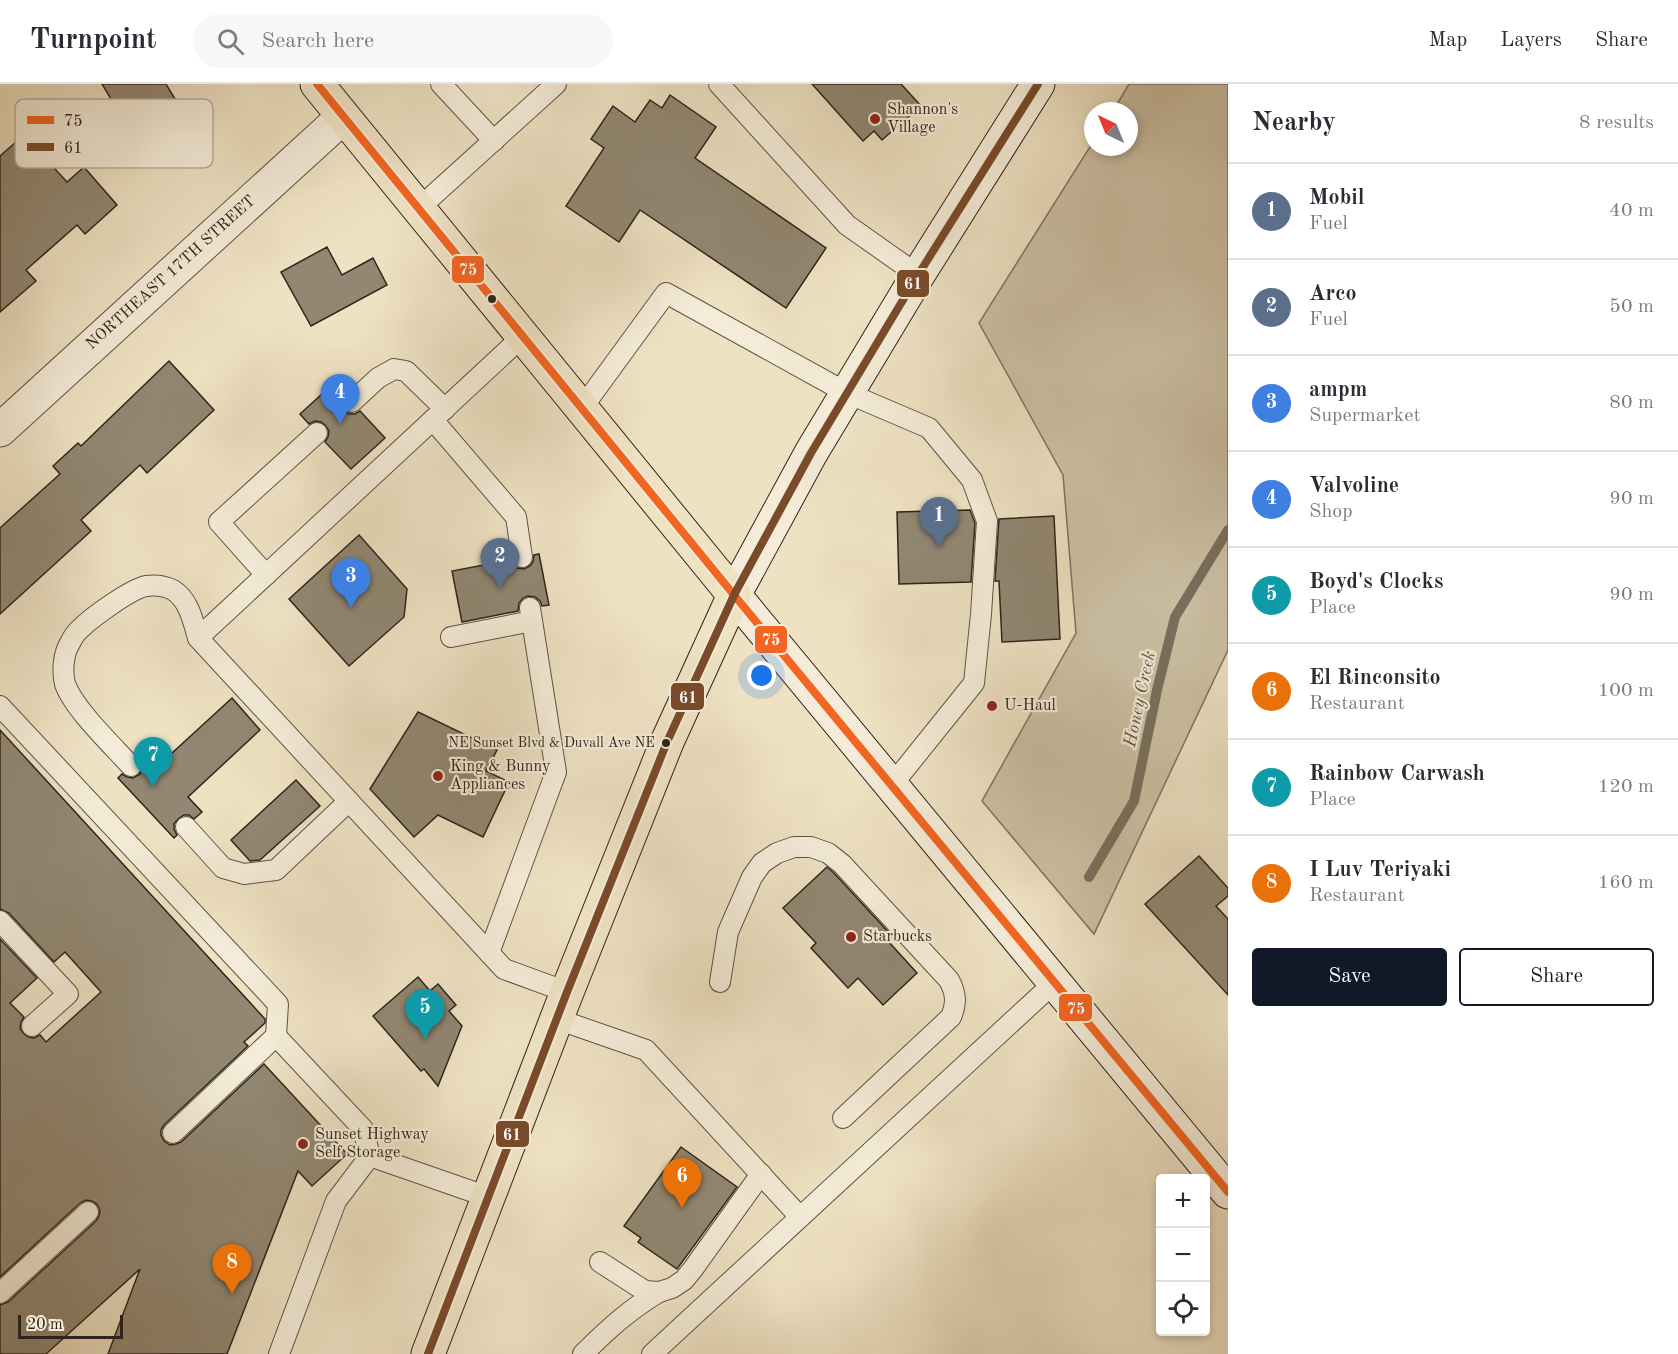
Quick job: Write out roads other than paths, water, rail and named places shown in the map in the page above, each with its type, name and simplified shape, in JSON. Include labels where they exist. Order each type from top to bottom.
[{"type":"main road","points":[[317,84],[734,595],[1228,1192]]},
{"type":"main road","points":[[428,1354],[667,742],[734,595],[811,453],[918,275],[1038,84]]},
{"type":"main road","name":"NORTHEAST 17TH STREET","points":[[0,430],[343,117]]},
{"type":"lane","points":[[441,84],[494,141]]},
{"type":"lane","points":[[418,209],[556,84]]},
{"type":"lane","points":[[719,84],[847,225],[918,275]]},
{"type":"lane","points":[[582,408],[666,293],[847,393],[929,428],[972,480],[987,521],[974,683],[892,785]]},
{"type":"lane","points":[[198,638],[523,336]]},
{"type":"lane","points":[[352,402],[378,378],[394,369],[406,371],[516,517],[522,557]]},
{"type":"lane","points":[[266,575],[219,522],[317,433]]},
{"type":"lane","points":[[131,766],[72,699],[64,681],[64,663],[68,645],[79,630],[136,590],[147,586],[160,586],[172,590],[182,599],[189,610],[198,638],[504,969],[562,1006],[646,1050],[800,1217]]},
{"type":"lane","points":[[451,637],[531,615],[556,772],[489,953]]},
{"type":"lane","points":[[0,706],[278,1004],[276,1036],[173,1132]]},
{"type":"lane","points":[[186,826],[223,868],[244,874],[276,870],[348,801]]},
{"type":"lane","points":[[720,982],[728,932],[752,877],[762,863],[777,853],[794,847],[811,848],[828,853],[842,864],[949,980],[956,998],[955,1008],[945,1025],[843,1118]]},
{"type":"lane","points":[[0,921],[68,994],[32,1026]]},
{"type":"lane","points":[[652,1354],[1055,982]]},
{"type":"lane","points":[[276,1036],[363,1129],[370,1156]]},
{"type":"lane","points":[[370,1156],[488,1197]]},
{"type":"lane","points":[[279,1354],[336,1201],[370,1156]]},
{"type":"lane","points":[[583,1354],[610,1327],[636,1306],[684,1280],[761,1174]]},
{"type":"lane","points":[[0,1293],[88,1212]]},
{"type":"lane","points":[[600,1262],[645,1291],[659,1292]]},
{"type":"waterway","name":"Honey Creek","points":[[1089,877],[1134,801],[1175,617],[1228,530]]},
{"type":"place","name":"Shannon's Village","points":[[875,119]]},
{"type":"place","name":"Valvoline","points":[[340,424]]},
{"type":"place","name":"Mobil","points":[[939,547]]},
{"type":"place","name":"Arco","points":[[500,588]]},
{"type":"place","name":"ampm","points":[[351,608]]},
{"type":"place","name":"U-Haul","points":[[992,706]]},
{"type":"place","name":"NE Sunset Blvd & Duvall Ave NE","points":[[666,743]]},
{"type":"place","name":"King & Bunny Appliances","points":[[438,776]]},
{"type":"place","name":"Rainbow Carwash","points":[[153,787]]},
{"type":"place","name":"Starbucks","points":[[851,937]]},
{"type":"place","name":"Boyd's Clocks","points":[[425,1039]]},
{"type":"place","name":"Sunset Highway Self Storage","points":[[303,1144]]},
{"type":"place","name":"El Rinconsito","points":[[682,1208]]},
{"type":"place","name":"I Luv Teriyaki","points":[[232,1294]]}]
